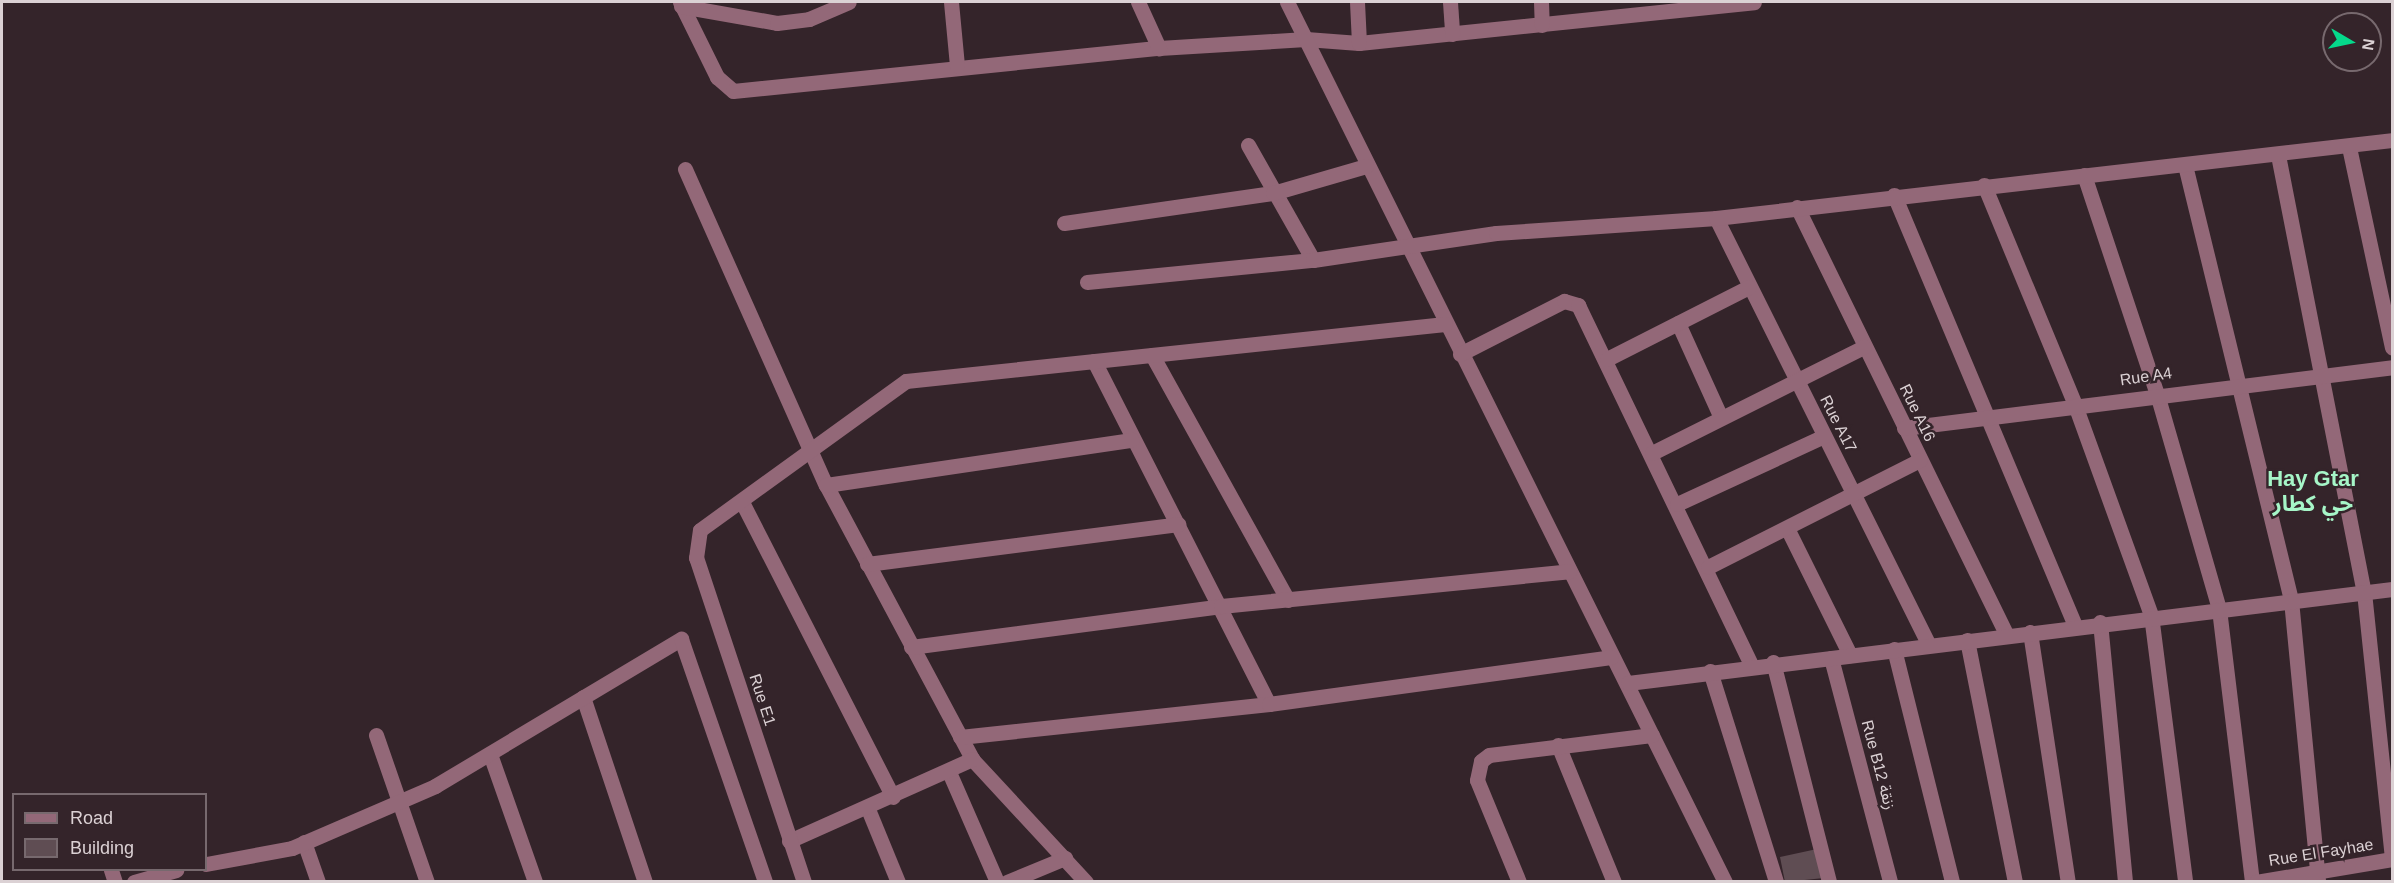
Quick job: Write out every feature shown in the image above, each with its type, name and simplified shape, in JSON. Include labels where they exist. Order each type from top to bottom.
[{"type":"street","points":[[681,4],[777,23],[809,19],[849,2]]},
{"type":"street","points":[[951,2],[957,66]]},
{"type":"street","points":[[1138,2],[1159,48]]},
{"type":"street","points":[[1287,2],[1366,166],[1411,248],[1445,324],[1611,657],[1628,683],[1725,882]]},
{"type":"street","points":[[1357,2],[1359,43]]},
{"type":"street","points":[[1450,2],[1452,34]]},
{"type":"street","points":[[1541,2],[1542,25]]},
{"type":"street","points":[[681,4],[717,77],[733,91],[957,66],[1159,48],[1306,39],[1359,43],[1754,2]]},
{"type":"street","points":[[1087,282],[1313,260],[1411,248],[1496,233],[1716,218],[1894,195],[2278,155],[2392,140]]},
{"type":"street","points":[[1248,145],[1273,193],[1313,260]]},
{"type":"street","points":[[2349,147],[2392,347]]},
{"type":"street","points":[[2278,155],[2324,374],[2364,592],[2392,859]]},
{"type":"street","points":[[2185,165],[2291,600],[2317,877]]},
{"type":"street","points":[[1064,223],[1273,193],[1366,166]]},
{"type":"street","points":[[684,169],[826,485],[972,759],[1086,882]]},
{"type":"street","points":[[2085,175],[2157,394],[2218,609],[2252,882]]},
{"type":"street","points":[[1984,185],[2075,405],[2151,615],[2185,882]]},
{"type":"street","points":[[1894,195],[1990,416],[2075,626]]},
{"type":"street","name":"Rue A16","points":[[1797,207],[2007,634]]},
{"type":"street","name":"Rue A17","points":[[1716,218],[1929,645]]},
{"type":"street","points":[[1607,359],[1749,287]]},
{"type":"street","points":[[1460,354],[1564,301],[1578,305],[1607,359],[1708,567],[1751,664]]},
{"type":"street","points":[[1678,323],[1721,418]]},
{"type":"street","points":[[893,797],[742,504],[810,450],[906,381],[1445,324]]},
{"type":"street","points":[[1652,453],[1864,347]]},
{"type":"street","points":[[1152,355],[1288,600]]},
{"type":"street","points":[[1094,361],[1132,440],[1221,606],[1269,704]]},
{"type":"street","name":"Rue A4","points":[[1904,428],[2237,383],[2392,367]]},
{"type":"street","points":[[1677,504],[1824,436]]},
{"type":"street","points":[[826,485],[1132,440]]},
{"type":"street","points":[[1708,567],[1920,460]]},
{"type":"street","name":"Rue E1","points":[[742,504],[700,530],[696,558],[804,882]]},
{"type":"street","points":[[867,564],[1178,524]]},
{"type":"street","points":[[1787,528],[1850,655]]},
{"type":"street","points":[[911,647],[1221,606],[1569,572]]},
{"type":"street","points":[[1628,683],[1751,664],[1831,658],[2151,615],[2392,589]]},
{"type":"street","points":[[2100,622],[2125,882]]},
{"type":"street","points":[[2030,632],[2068,882]]},
{"type":"street","points":[[207,864],[304,842],[399,802],[490,754],[675,640],[687,645],[765,882]]},
{"type":"street","points":[[1967,640],[2015,882]]},
{"type":"street","points":[[1894,649],[1952,882]]},
{"type":"street","points":[[960,737],[1269,704],[1611,657]]},
{"type":"street","name":"Rue B12 زنقة","points":[[1831,658],[1890,882]]},
{"type":"street","points":[[1773,662],[1829,882]]},
{"type":"street","points":[[1710,671],[1776,882]]},
{"type":"street","points":[[583,697],[645,882]]},
{"type":"street","points":[[376,735],[427,882]]},
{"type":"street","points":[[1519,882],[1477,769],[1489,755],[1652,735]]},
{"type":"street","points":[[1558,745],[1614,882]]},
{"type":"street","points":[[490,754],[535,882]]},
{"type":"street","points":[[789,841],[868,809],[972,759]]},
{"type":"street","points":[[949,772],[996,882]]},
{"type":"street","points":[[868,809],[898,882]]},
{"type":"street","points":[[304,842],[318,882]]},
{"type":"street","points":[[1007,882],[1065,858]]},
{"type":"street","name":"Rue El Fayhae","points":[[2256,882],[2317,877],[2392,859]]},
{"type":"street","points":[[134,882],[172,871]]},
{"type":"building","points":[[1817,849],[1824,878],[1785,882],[1780,857]]},
{"type":"district","name":"Hay Gtar حي كطار","points":[[2313,490]]}]
